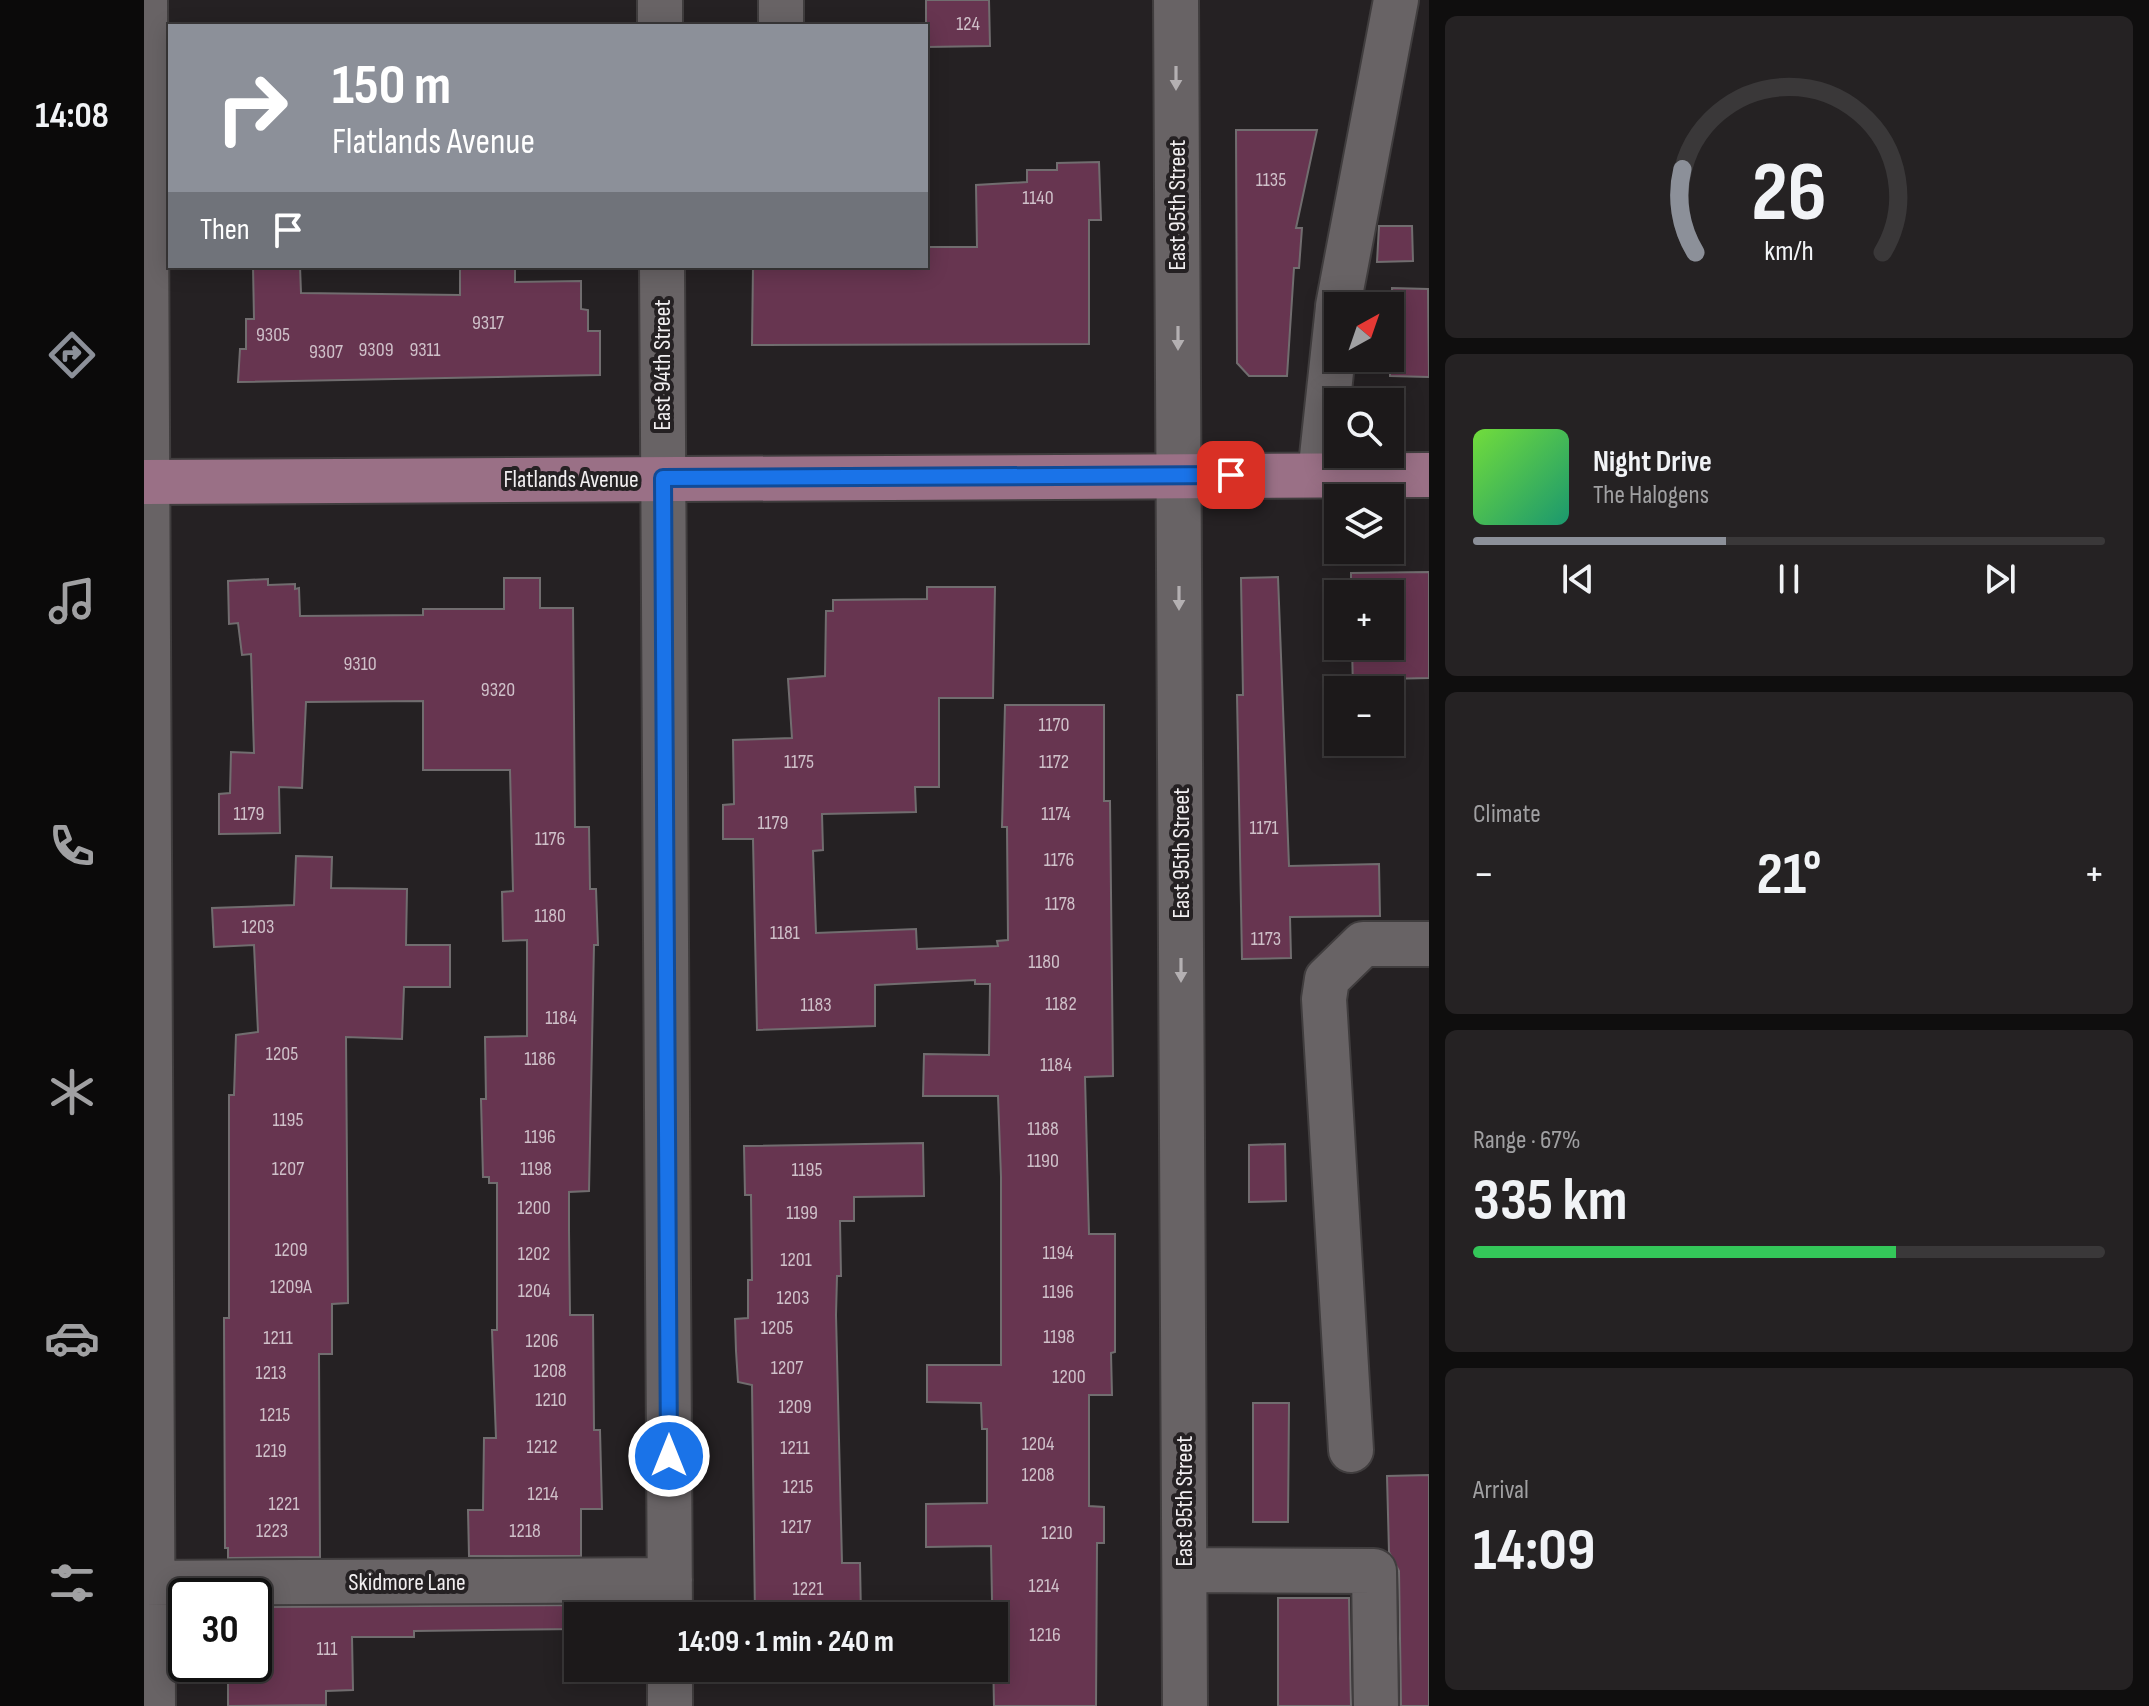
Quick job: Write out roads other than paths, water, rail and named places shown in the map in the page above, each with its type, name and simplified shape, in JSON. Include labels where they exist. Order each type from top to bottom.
[{"type":"main road","name":"Flatlands Avenue","points":[[146,482],[1429,475]]},
{"type":"street","points":[[145,0],[148,1583],[153,1706]]},
{"type":"street","points":[[660,0],[660,24]]},
{"type":"street","points":[[781,0],[781,24]]},
{"type":"street","name":"East 95th Street","points":[[1176,0],[1185,1706]]},
{"type":"street","points":[[1341,292],[1396,0]]},
{"type":"street","name":"East 94th Street","points":[[662,268],[670,1598]]},
{"type":"street","points":[[1320,475],[1331,372]]},
{"type":"street","points":[[1351,1450],[1324,999],[1327,979],[1363,944],[1429,944]]},
{"type":"street","points":[[1185,1570],[1374,1571],[1376,1706]]},
{"type":"street","name":"Skidmore Lane","points":[[148,1583],[670,1598]]},
{"type":"street","points":[[670,1682],[670,1706]]}]
